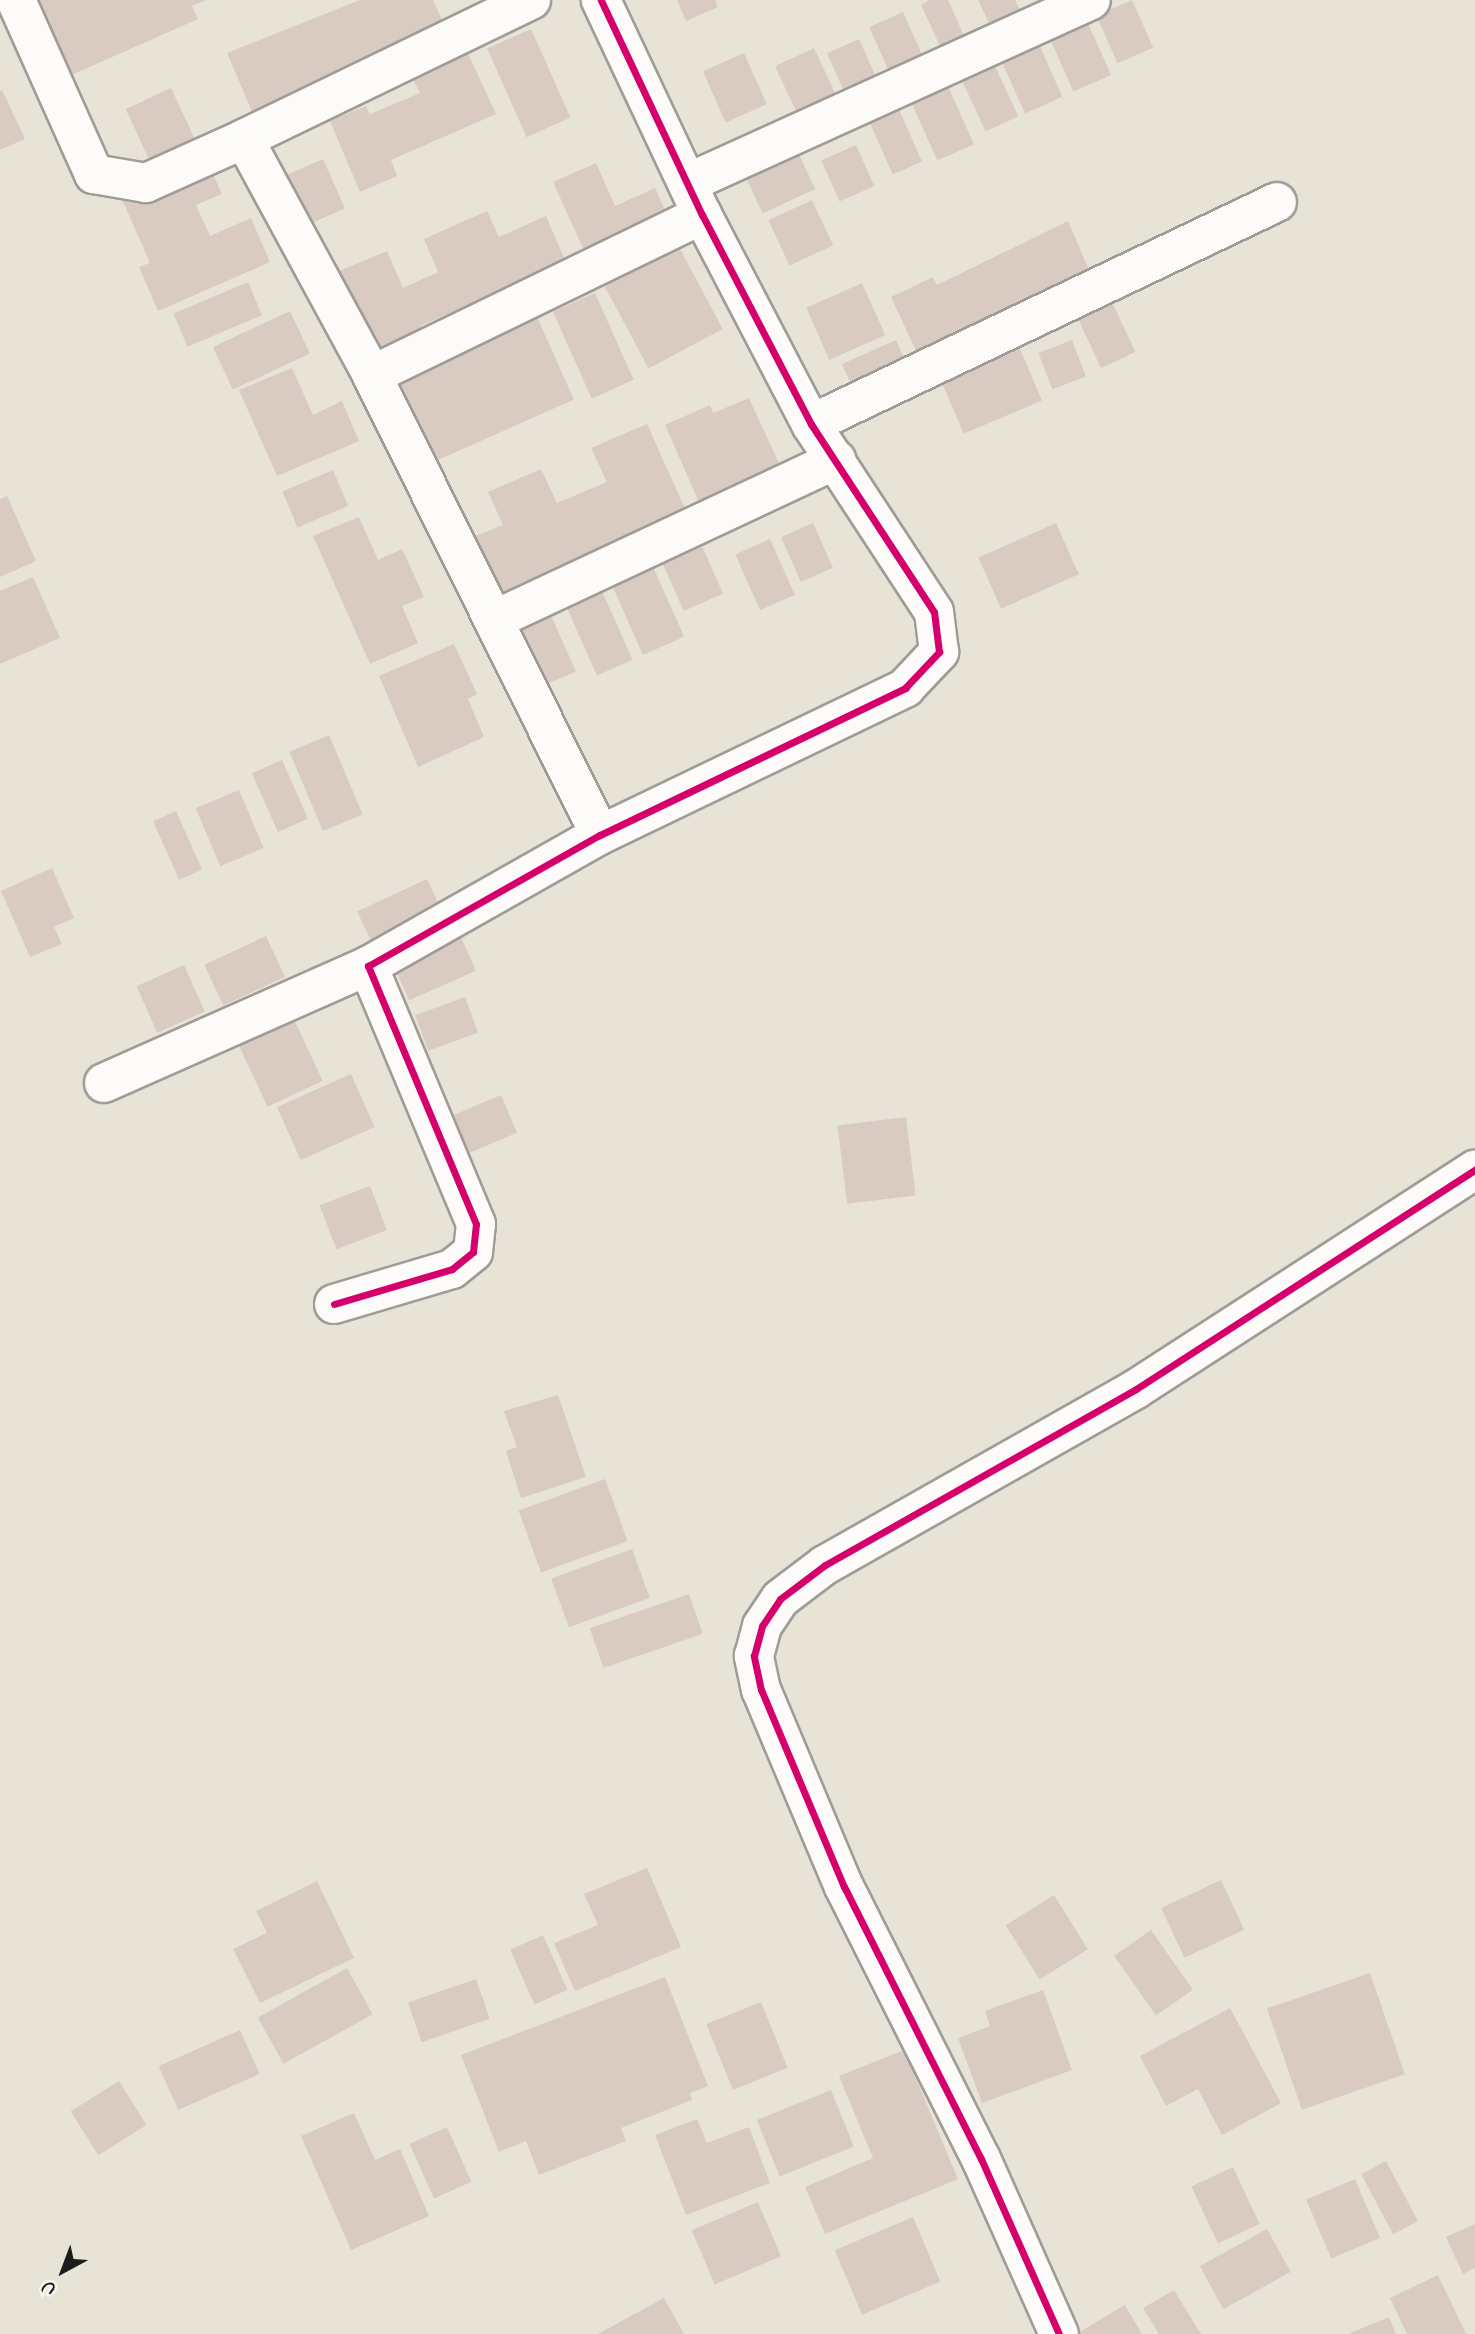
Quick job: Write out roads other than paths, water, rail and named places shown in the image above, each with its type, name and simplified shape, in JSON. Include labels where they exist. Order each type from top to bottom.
[{"type":"street","points":[[16,0],[94,174],[145,183],[244,139],[531,0]]},
{"type":"street","points":[[104,1083],[368,966],[600,835],[905,688],[939,652],[934,612],[811,424],[696,199],[601,0]]},
{"type":"street","points":[[372,375],[696,199],[1091,0]]},
{"type":"street","points":[[244,139],[372,375],[600,835]]},
{"type":"street","points":[[811,424],[1277,202]]},
{"type":"street","points":[[494,621],[836,460]]},
{"type":"street","points":[[334,1304],[452,1269],[473,1252],[477,1224],[368,966]]},
{"type":"street","points":[[1059,2334],[981,2159],[844,1887],[761,1690],[754,1656],[762,1626],[780,1599],[825,1565],[1136,1389],[1475,1170]]}]
